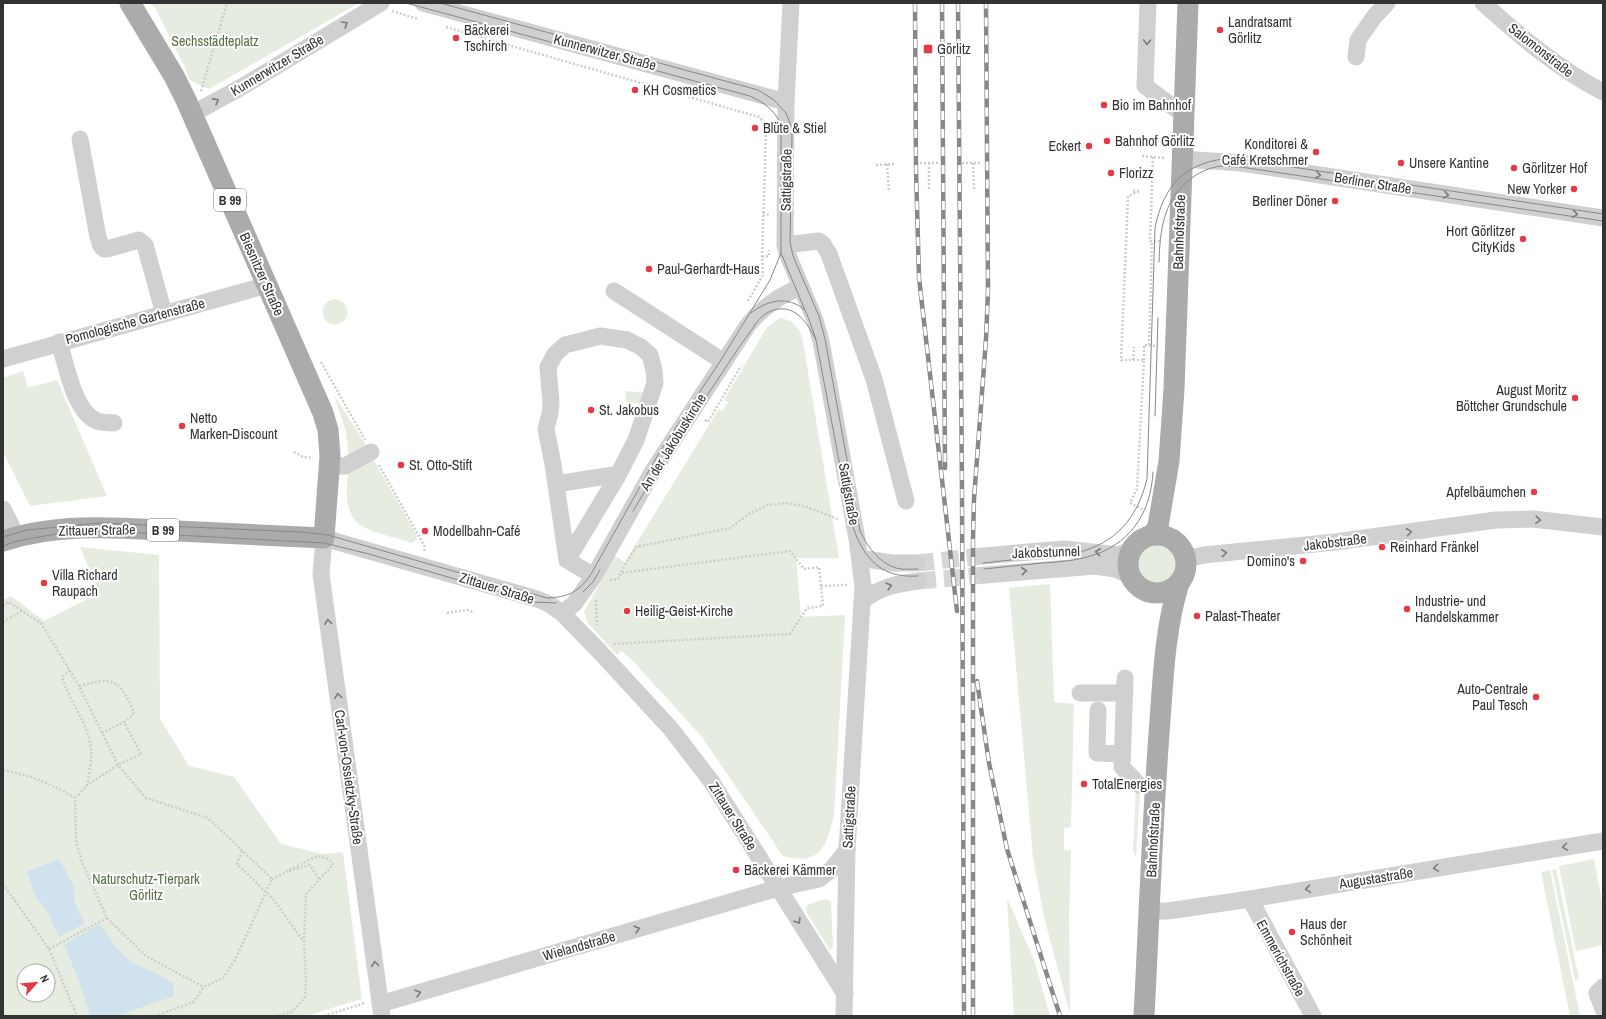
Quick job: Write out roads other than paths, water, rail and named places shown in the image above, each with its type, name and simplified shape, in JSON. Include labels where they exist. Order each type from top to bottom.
[{"type":"main road","name":"Biesnitzer Straße","points":[[130,3],[174,76],[199,110],[267,285],[323,413],[330,443],[330,466],[324,538]]},
{"type":"main road","name":"Bahnhofstraße","points":[[1153,535],[1158,526],[1169,461],[1174,389],[1189,159],[1184,115],[1188,3]]},
{"type":"main road","name":"Bahnhofstraße","points":[[1144,1016],[1164,664],[1173,604],[1179,583],[1186,569],[1172,524],[1169,461]]},
{"type":"main road","name":"Zittauer Straße","points":[[10,539],[60,530],[103,527],[324,538]]},
{"type":"main road","points":[[1131,576],[1128,566],[1129,554],[1141,540],[1153,535],[1161,535],[1181,550]]},
{"type":"main road","name":"Bahnhofstraße","points":[[1131,576],[1137,586],[1147,592],[1154,600],[1159,614],[1164,664]]},
{"type":"main road","points":[[1147,592],[1164,592],[1179,583]]},
{"type":"street","name":"Kunnerwitzer Straße","points":[[423,3],[786,102]]},
{"type":"street","name":"Sattigstraße","points":[[791,3],[786,102],[785,245],[815,320],[821,340],[860,558],[863,586],[847,850],[844,1016]]},
{"type":"street","points":[[1148,3],[1145,90],[1184,115]]},
{"type":"street","points":[[1356,57],[1358,40],[1374,17],[1387,3]]},
{"type":"street","name":"Salomonstraße","points":[[1483,3],[1529,44],[1577,78],[1603,92]]},
{"type":"street","name":"Kunnerwitzer Straße","points":[[199,110],[385,5]]},
{"type":"street","points":[[80,139],[98,237],[101,246],[104,249],[107,249],[139,240],[145,245],[164,314]]},
{"type":"street","name":"Berliner Straße","points":[[1189,159],[1241,163],[1603,218]]},
{"type":"street","points":[[785,245],[819,241],[823,244],[829,254],[874,379],[906,501]]},
{"type":"street","name":"Pomologische Gartenstraße","points":[[3,359],[59,342],[267,285]]},
{"type":"street","name":"An der Jakobuskirche","points":[[562,613],[574,604],[594,576],[653,471],[754,318],[774,301],[801,287]]},
{"type":"street","points":[[614,292],[724,362]]},
{"type":"street","points":[[568,560],[617,477],[636,440],[655,383],[654,370],[650,355],[641,347],[627,340],[600,336],[565,345],[555,354],[548,367],[551,403],[546,429],[568,560],[594,576]]},
{"type":"street","points":[[59,342],[75,391],[83,410],[96,421],[114,423]]},
{"type":"street","points":[[330,466],[345,466],[372,452]]},
{"type":"street","points":[[556,484],[613,475],[617,477]]},
{"type":"street","points":[[3,509],[10,539]]},
{"type":"street","name":"Jakobstraße","points":[[1181,550],[1204,555],[1335,542],[1496,520],[1533,519],[1603,527]]},
{"type":"street","name":"Zittauer Straße","points":[[324,538],[537,599],[549,604],[562,613],[671,729],[711,781],[778,888]]},
{"type":"street","name":"Carl-von-Ossietzky-Straße","points":[[324,538],[321,574],[381,1010]]},
{"type":"street","name":"Jakobstunnel","points":[[983,556],[1064,549],[1119,555],[1132,549]]},
{"type":"street","points":[[860,558],[890,563],[917,563]]},
{"type":"street","name":"Jakobstunnel","points":[[985,575],[1095,566],[1115,569],[1131,576]]},
{"type":"street","points":[[863,600],[891,585],[919,582]]},
{"type":"street","points":[[1080,692],[1125,686],[1122,767],[1139,785]]},
{"type":"street","points":[[1098,710],[1096,753],[1122,754]]},
{"type":"street","name":"Augustastraße","points":[[1149,911],[1173,911],[1603,841]]},
{"type":"street","points":[[845,994],[778,888],[819,879],[832,869],[847,850]]},
{"type":"street","name":"Wielandstraße","points":[[381,1010],[778,888]]},
{"type":"street","name":"Emmerichstraße","points":[[1250,899],[1313,1016]]},
{"type":"street","points":[[1603,987],[1597,993],[1603,1009]]},
{"type":"water","points":[[59,859],[74,886],[75,904],[85,923],[59,937],[48,913],[35,896],[27,871]]},
{"type":"water","points":[[100,924],[115,946],[132,963],[156,973],[174,984],[174,996],[116,1016],[90,1015],[78,978],[64,945]]},
{"type":"tunnel","points":[[917,563],[983,556]]},
{"type":"tunnel","points":[[919,581],[985,575]]},
{"type":"tram line","points":[[3,537],[27,530],[101,523],[301,532],[328,535],[547,598],[567,595],[578,589],[587,580],[659,453],[721,360],[770,280],[781,253],[781,124],[775,114],[768,107],[750,96],[406,3]]},
{"type":"tram line","points":[[440,3],[758,90],[774,100],[786,113],[792,132],[790,242],[793,256],[819,316],[825,339],[860,531],[874,553],[890,566],[898,569],[918,569]]},
{"type":"tram line","points":[[983,563],[1076,553],[1090,549],[1103,543],[1123,527],[1137,506],[1147,479],[1155,228],[1159,212],[1165,198],[1180,177],[1190,170],[1217,160],[1233,158],[1603,214]]},
{"type":"tram line","points":[[1159,262],[1160,239],[1164,218],[1173,198],[1195,175],[1208,169],[1222,166],[1241,167],[1603,221]]},
{"type":"tram line","points":[[781,253],[816,340],[850,518],[854,531],[866,553],[873,562],[881,568],[904,576],[918,576]]},
{"type":"tram line","points":[[751,313],[764,305],[778,301],[791,302],[805,310]]},
{"type":"tram line","points":[[633,511],[658,470],[741,344],[762,317],[771,311],[779,309],[793,311],[804,321],[816,340]]},
{"type":"tram line","points":[[1155,416],[1158,318]]},
{"type":"tram line","points":[[984,569],[1065,561],[1087,557],[1102,552],[1115,545],[1135,526],[1142,514],[1148,501],[1153,472]]},
{"type":"tram line","points":[[3,546],[17,541],[62,533],[102,531],[324,543],[369,554],[534,602],[556,603]]},
{"type":"tram line","points":[[583,592],[593,582],[600,570]]},
{"type":"railway","points":[[915,3],[916,169],[919,278],[957,611]]},
{"type":"railway","points":[[942,3],[945,468]]},
{"type":"railway","points":[[958,3],[964,1016]]},
{"type":"railway","points":[[973,1016],[973,539],[974,499],[986,339],[988,290],[986,3]]},
{"type":"railway","points":[[977,681],[989,763],[1007,849],[1060,1016]]},
{"type":"place","name":"Landratsamt Görlitz","points":[[1220,30]]},
{"type":"place","name":"Bäckerei Tschirch","points":[[456,38]]},
{"type":"place","name":"Görlitz","points":[[928,49]]},
{"type":"place","name":"KH Cosmetics","points":[[635,90]]},
{"type":"place","name":"Bio im Bahnhof","points":[[1104,105]]},
{"type":"place","name":"Blüte & Stiel","points":[[755,128]]},
{"type":"place","name":"Bahnhof Görlitz","points":[[1107,141]]},
{"type":"place","name":"Eckert","points":[[1089,146]]},
{"type":"place","name":"Konditorei & Café Kretschmer","points":[[1316,152]]},
{"type":"place","name":"Unsere Kantine","points":[[1401,163]]},
{"type":"place","name":"Görlitzer Hof","points":[[1514,168]]},
{"type":"place","name":"Florizz","points":[[1111,173]]},
{"type":"place","name":"New Yorker","points":[[1574,189]]},
{"type":"place","name":"Berliner Döner","points":[[1335,201]]},
{"type":"place","name":"Hort Görlitzer CityKids","points":[[1523,239]]},
{"type":"place","name":"Paul-Gerhardt-Haus","points":[[649,269]]},
{"type":"place","name":"August Moritz Böttcher Grundschule","points":[[1575,398]]},
{"type":"place","name":"St. Jakobus","points":[[591,410]]},
{"type":"place","name":"Netto Marken-Discount","points":[[182,426]]},
{"type":"place","name":"St. Otto-Stift","points":[[401,465]]},
{"type":"place","name":"Apfelbäumchen","points":[[1534,492]]},
{"type":"place","name":"Modellbahn-Café","points":[[425,531]]},
{"type":"place","name":"Reinhard Fränkel","points":[[1382,547]]},
{"type":"place","name":"Domino's","points":[[1303,561]]},
{"type":"place","name":"Villa Richard Raupach","points":[[44,583]]},
{"type":"place","name":"Industrie- und Handelskammer","points":[[1407,609]]},
{"type":"place","name":"Heilig-Geist-Kirche","points":[[627,611]]},
{"type":"place","name":"Palast-Theater","points":[[1197,616]]},
{"type":"place","name":"Auto-Centrale Paul Tesch","points":[[1536,697]]},
{"type":"place","name":"TotalEnergies","points":[[1084,784]]},
{"type":"place","name":"Bäckerei Kämmer","points":[[736,870]]},
{"type":"place","name":"Haus der Schönheit","points":[[1292,932]]},
{"type":"park label","name":"Sechsstädteplatz","points":[[215,41]]},
{"type":"park label","name":"Naturschutz-Tierpark Görlitz","points":[[146,888]]}]
